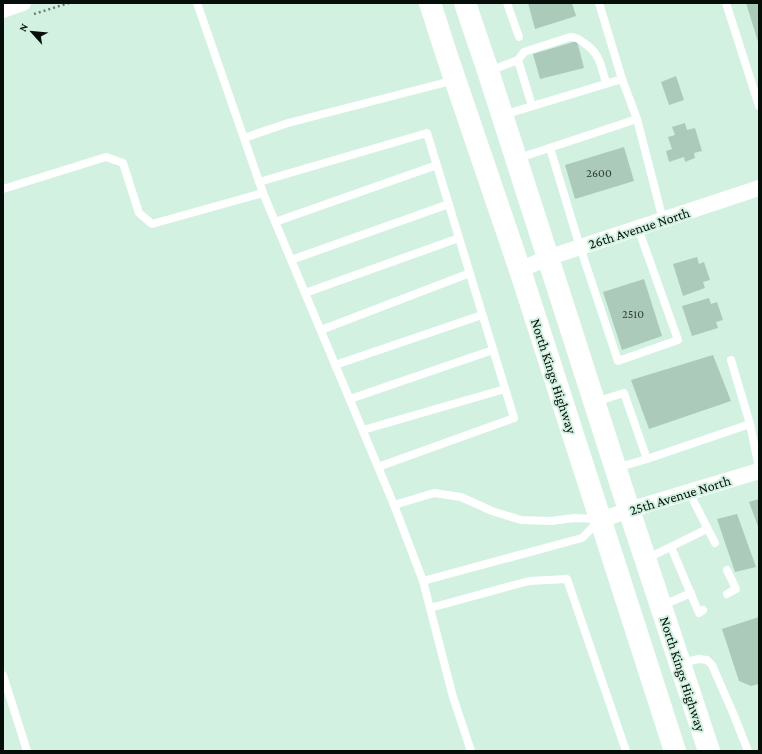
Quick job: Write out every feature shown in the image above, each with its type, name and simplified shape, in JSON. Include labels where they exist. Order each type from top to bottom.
[{"type":"main road","name":"North Kings Highway","points":[[430,3],[520,270],[675,751]]},
{"type":"main road","name":"North Kings Highway","points":[[465,3],[615,468],[709,751]]},
{"type":"street","points":[[3,10],[23,3]]},
{"type":"street","name":"26th Avenue North","points":[[520,270],[547,258],[759,188]]},
{"type":"street","name":"25th Avenue North","points":[[601,520],[759,470]]},
{"type":"lane","points":[[197,3],[263,193],[394,505],[422,581],[453,697],[471,751]]},
{"type":"lane","points":[[507,3],[518,37]]},
{"type":"lane","points":[[599,3],[622,79],[637,119],[663,220]]},
{"type":"lane","points":[[726,3],[759,106]]},
{"type":"lane","points":[[488,71],[518,60],[524,52],[570,37],[575,37],[588,45],[597,54],[606,84]]},
{"type":"lane","points":[[518,60],[532,106]]},
{"type":"lane","points":[[502,115],[622,79]]},
{"type":"lane","points":[[244,138],[288,124],[455,80]]},
{"type":"lane","points":[[516,159],[637,119]]},
{"type":"lane","points":[[259,182],[427,132],[514,418],[378,467]]},
{"type":"lane","points":[[550,148],[580,247],[618,361],[678,340],[638,228]]},
{"type":"lane","points":[[3,189],[106,157],[123,163],[139,213],[152,224],[263,193]]},
{"type":"lane","points":[[275,222],[437,165]]},
{"type":"lane","points":[[291,260],[449,204]]},
{"type":"lane","points":[[305,293],[459,238]]},
{"type":"lane","points":[[320,330],[470,272]]},
{"type":"lane","points":[[335,365],[482,315]]},
{"type":"lane","points":[[350,399],[493,350]]},
{"type":"lane","points":[[732,360],[750,424],[759,470]]},
{"type":"lane","points":[[362,430],[505,389]]},
{"type":"lane","points":[[594,402],[624,393],[648,459]]},
{"type":"lane","points":[[615,468],[648,459],[750,424]]},
{"type":"lane","points":[[689,492],[714,543]]},
{"type":"lane","points":[[394,505],[434,493],[461,497],[492,511],[522,520],[551,521],[574,518],[601,520]]},
{"type":"lane","points":[[422,581],[582,538],[601,520]]},
{"type":"lane","points":[[645,559],[708,529]]},
{"type":"lane","points":[[671,547],[685,570],[690,583],[691,593],[697,601],[699,613],[703,610]]},
{"type":"lane","points":[[727,570],[736,588],[727,594]]},
{"type":"lane","points":[[724,583],[732,578]]},
{"type":"lane","points":[[430,608],[529,581],[567,579],[626,751]]},
{"type":"lane","points":[[661,606],[691,593]]},
{"type":"lane","points":[[680,663],[699,659],[707,660],[712,665],[748,751]]},
{"type":"lane","points":[[3,675],[4,687],[27,751]]},
{"type":"building","points":[[528,3],[572,3],[576,16],[535,29]]},
{"type":"building","points":[[746,3],[759,3],[759,45]]},
{"type":"building","points":[[577,41],[584,68],[540,79],[533,54]]},
{"type":"building","points":[[676,76],[684,100],[669,105],[661,82]]},
{"type":"building","points":[[685,123],[687,130],[695,128],[702,151],[694,153],[695,158],[685,162],[684,157],[669,162],[666,151],[672,149],[668,137],[675,135],[672,127]]},
{"type":"building","points":[[624,147],[634,181],[575,199],[565,165]]},
{"type":"building","points":[[697,257],[699,264],[704,262],[710,280],[703,282],[705,288],[683,296],[673,264]]},
{"type":"building","points":[[644,279],[662,336],[622,350],[603,292]]},
{"type":"building","points":[[709,298],[711,304],[717,302],[723,320],[716,322],[718,328],[692,336],[682,306]]},
{"type":"building","points":[[713,355],[731,401],[649,429],[631,380]]},
{"type":"building","points":[[759,499],[759,529],[749,502]]},
{"type":"building","points":[[737,514],[756,567],[735,572],[717,519]]},
{"type":"building","points":[[759,617],[759,684],[751,686],[739,681],[722,629]]}]
